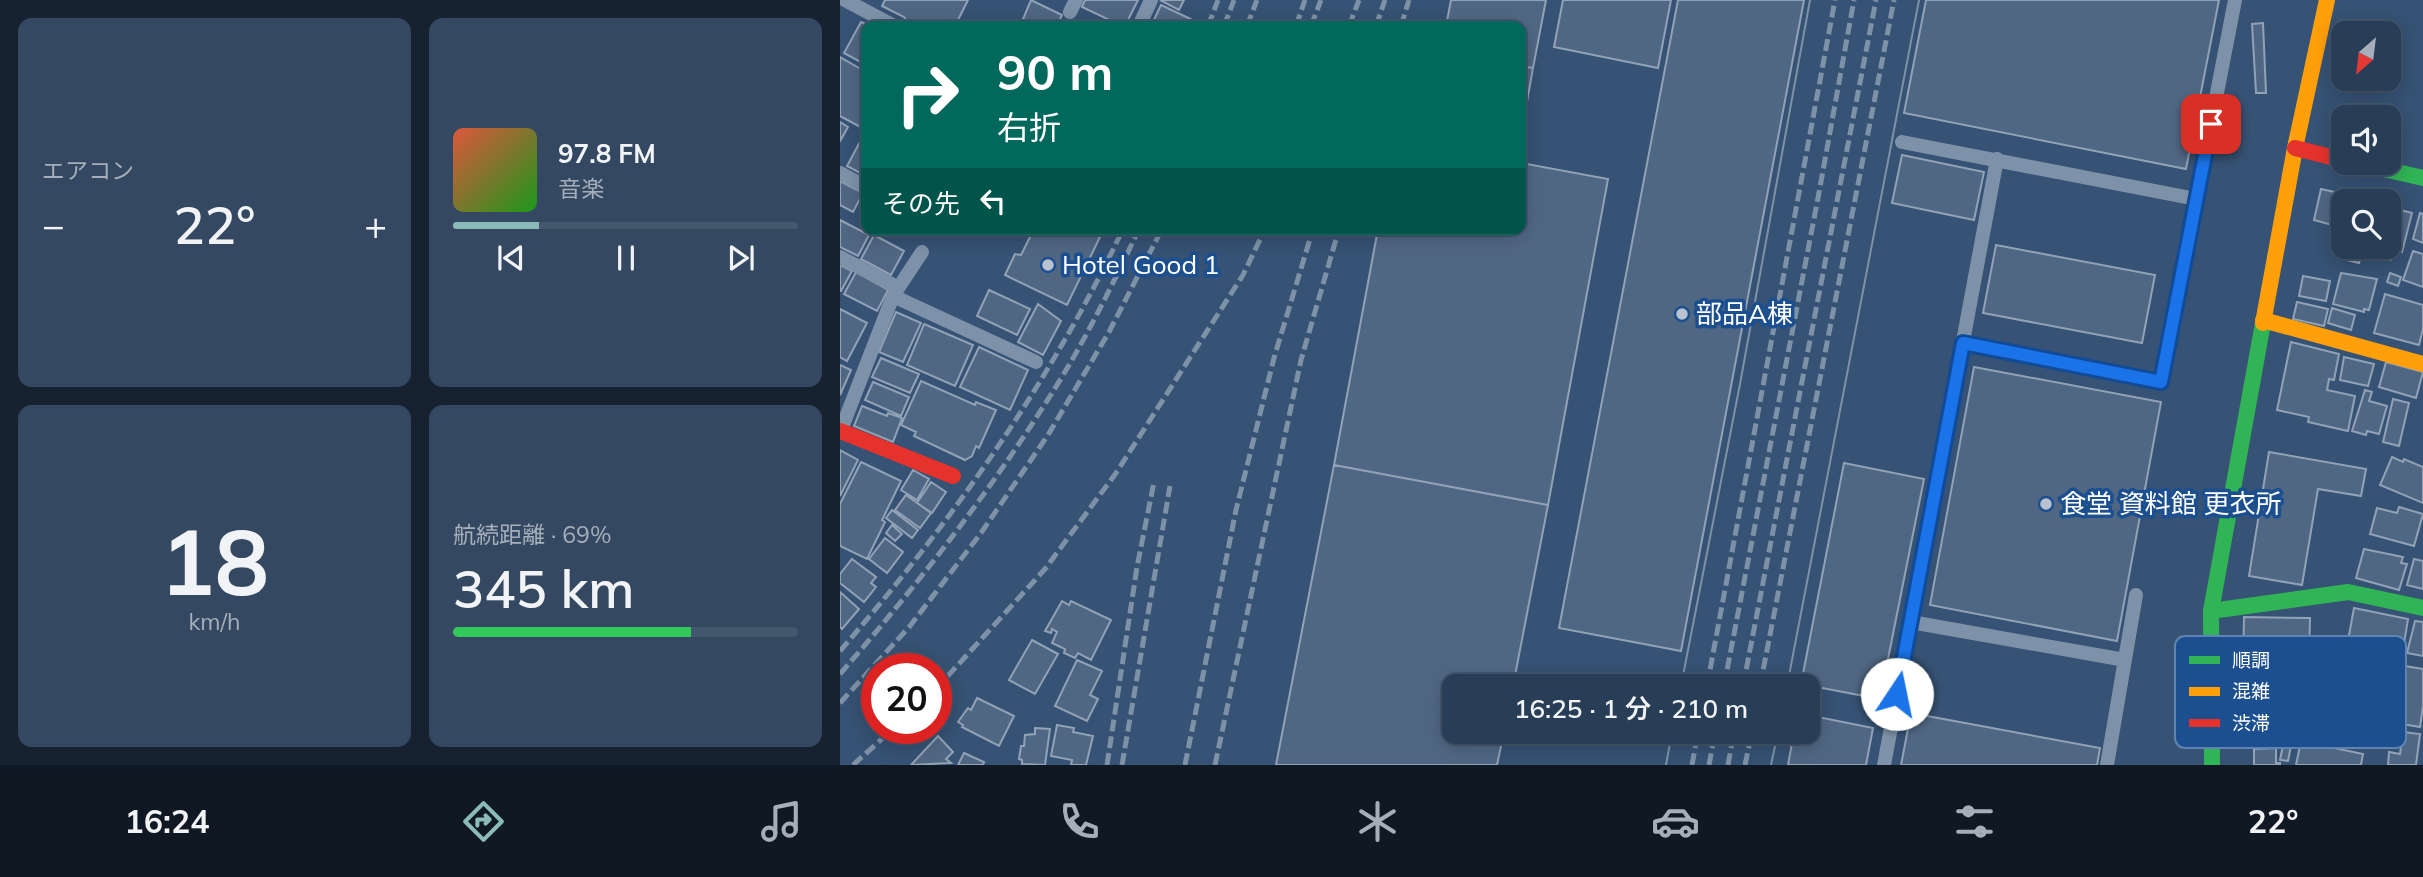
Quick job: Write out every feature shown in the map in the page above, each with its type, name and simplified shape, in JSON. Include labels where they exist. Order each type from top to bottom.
[{"type":"street","points":[[2211,636],[2211,611],[2263,320],[2295,148],[2327,0]]},
{"type":"street","points":[[2295,148],[2331,157]]},
{"type":"street","points":[[2401,173],[2423,178]]},
{"type":"street","points":[[2263,320],[2423,364]]},
{"type":"street","points":[[840,431],[954,476]]},
{"type":"street","points":[[2211,611],[2348,592],[2423,608]]},
{"type":"lane","points":[[845,0],[885,21]]},
{"type":"lane","points":[[1141,21],[1151,0]]},
{"type":"lane","points":[[1963,343],[2161,382],[2235,0]]},
{"type":"lane","points":[[1902,142],[2196,199]]},
{"type":"lane","points":[[1884,765],[1997,159]]},
{"type":"lane","points":[[840,173],[861,184]]},
{"type":"lane","points":[[840,431],[895,292],[922,253]]},
{"type":"lane","points":[[840,257],[895,292],[1036,362]]},
{"type":"lane","points":[[2107,765],[2136,595]]},
{"type":"lane","points":[[1911,622],[2125,660]]},
{"type":"building","points":[[885,0],[968,0],[958,21],[907,21],[882,6]]},
{"type":"building","points":[[1031,0],[1062,15],[1059,21],[1023,19]]},
{"type":"building","points":[[1085,0],[1138,0],[1128,21],[1112,21],[1082,7]]},
{"type":"building","points":[[1160,0],[1184,0],[1179,10]]},
{"type":"building","points":[[1451,0],[1546,0],[1533,68],[1526,67],[1526,21],[1447,21]]},
{"type":"building","points":[[1563,0],[1671,0],[1658,68],[1554,47]]},
{"type":"building","name":"部品A棟","points":[[1678,0],[1804,0],[1681,651],[1559,628]]},
{"type":"building","points":[[1926,0],[2219,0],[2186,169],[1904,113]]},
{"type":"building","points":[[1161,5],[1195,21],[1153,21]]},
{"type":"building","points":[[861,22],[861,62],[844,53]]},
{"type":"building","points":[[2263,23],[2266,93],[2256,93],[2252,24]]},
{"type":"building","points":[[840,57],[861,69],[861,127],[840,116]]},
{"type":"building","points":[[1526,67],[1533,68],[1526,107]]},
{"type":"building","points":[[840,122],[848,127],[840,141]]},
{"type":"building","points":[[861,140],[861,173],[847,166]]},
{"type":"building","points":[[1902,155],[1984,172],[1974,220],[1892,203]]},
{"type":"building","points":[[1526,164],[1608,179],[1548,505],[1334,465],[1377,235],[1526,235]]},
{"type":"building","points":[[840,181],[861,192],[853,212],[840,205]]},
{"type":"building","points":[[2321,189],[2331,191],[2331,225],[2314,220]]},
{"type":"building","points":[[2401,210],[2412,213],[2401,252]]},
{"type":"building","points":[[2420,213],[2423,214],[2423,243],[2413,239]]},
{"type":"building","points":[[840,220],[861,231],[861,235],[869,235],[858,256],[840,247]]},
{"type":"building","points":[[874,235],[904,251],[891,275],[861,259]]},
{"type":"building","name":"Hotel Good 1","points":[[1031,235],[1100,237],[1067,305],[1005,275],[1015,254],[1021,255]]},
{"type":"building","points":[[1996,245],[2155,275],[2142,343],[1983,313]]},
{"type":"building","points":[[2413,251],[2423,254],[2423,287],[2403,280]]},
{"type":"building","points":[[2343,259],[2360,259],[2359,263]]},
{"type":"building","points":[[840,265],[852,271],[841,291],[840,291]]},
{"type":"building","points":[[856,272],[888,290],[877,311],[844,294]]},
{"type":"building","points":[[2341,273],[2377,279],[2369,310],[2364,309],[2364,312],[2333,304]]},
{"type":"building","points":[[2390,273],[2401,277],[2398,286],[2387,282]]},
{"type":"building","points":[[2303,276],[2330,281],[2326,301],[2299,296]]},
{"type":"building","points":[[989,290],[1030,309],[1017,335],[977,316]]},
{"type":"building","points":[[2385,294],[2423,305],[2423,329],[2419,345],[2374,333]]},
{"type":"building","points":[[2297,302],[2328,309],[2324,326],[2293,319]]},
{"type":"building","points":[[1038,304],[1061,321],[1043,355],[1018,342]]},
{"type":"building","points":[[2332,308],[2355,315],[2351,330],[2328,323]]},
{"type":"building","points":[[840,309],[867,323],[847,361],[840,357]]},
{"type":"building","points":[[896,312],[921,323],[903,362],[879,352]]},
{"type":"building","points":[[924,324],[973,345],[955,386],[907,365]]},
{"type":"building","points":[[2291,342],[2339,354],[2334,380],[2329,379],[2327,390],[2355,396],[2348,431],[2308,422],[2309,417],[2277,410]]},
{"type":"building","points":[[979,347],[1028,370],[1010,410],[960,387]]},
{"type":"building","points":[[2344,357],[2374,364],[2368,386],[2340,380]]},
{"type":"building","points":[[881,358],[919,374],[910,393],[872,377]]},
{"type":"building","points":[[2386,362],[2423,372],[2416,398],[2379,387]]},
{"type":"building","points":[[840,365],[851,370],[840,395]]},
{"type":"building","name":"食堂 資料館 更衣所","points":[[1974,367],[2161,402],[2117,641],[1930,605]]},
{"type":"building","points":[[921,381],[975,405],[976,402],[996,410],[979,448],[976,446],[972,456],[965,460],[914,436],[916,432],[901,425]]},
{"type":"building","points":[[873,382],[909,397],[901,416],[865,400]]},
{"type":"building","points":[[2365,390],[2372,392],[2369,401],[2387,406],[2379,434],[2367,431],[2366,435],[2352,431]]},
{"type":"building","points":[[2393,399],[2409,403],[2399,446],[2383,442]]},
{"type":"building","points":[[862,406],[887,416],[888,413],[902,418],[893,442],[854,426]]},
{"type":"building","points":[[840,450],[858,460],[840,496]]},
{"type":"building","points":[[2269,452],[2366,469],[2361,496],[2318,489],[2302,585],[2249,576]]},
{"type":"building","points":[[2392,457],[2423,467],[2423,503],[2380,485]]},
{"type":"building","points":[[861,462],[901,481],[867,559],[840,546],[840,504]]},
{"type":"building","points":[[1844,463],[1924,479],[1880,699],[1820,688],[1820,674],[1803,674]]},
{"type":"building","points":[[1334,465],[1548,505],[1515,674],[1442,674],[1442,744],[1501,744],[1497,765],[1276,765]]},
{"type":"building","points":[[913,470],[929,479],[917,500],[901,490]]},
{"type":"building","points":[[931,482],[946,492],[932,513],[917,503]]},
{"type":"building","points":[[906,495],[931,513],[920,528],[895,510]]},
{"type":"building","points":[[2399,507],[2423,514],[2414,546],[2370,534],[2377,508],[2397,513]]},
{"type":"building","points":[[892,510],[918,530],[912,538],[886,518]]},
{"type":"building","points":[[892,525],[902,534],[895,541],[886,533]]},
{"type":"building","points":[[885,538],[903,552],[887,573],[869,559]]},
{"type":"building","points":[[2364,549],[2403,557],[2401,563],[2407,564],[2399,590],[2356,578]]},
{"type":"building","points":[[852,559],[876,577],[871,583],[876,587],[864,602],[840,583],[840,574]]},
{"type":"building","points":[[2414,559],[2423,561],[2423,589],[2407,585]]},
{"type":"building","points":[[840,592],[859,609],[842,629],[840,627]]},
{"type":"building","points":[[1062,601],[1069,605],[1071,601],[1111,620],[1091,660],[1078,653],[1075,658],[1064,653],[1065,649],[1052,643],[1057,632],[1052,629],[1051,633],[1045,631]]},
{"type":"building","points":[[2354,608],[2408,619],[2405,636],[2349,636]]},
{"type":"building","points":[[2244,617],[2310,618],[2310,636],[2244,636]]},
{"type":"building","points":[[2415,621],[2423,622],[2423,656],[2407,653]]},
{"type":"building","points":[[1032,640],[1058,654],[1035,694],[1009,680]]},
{"type":"building","points":[[1077,660],[1102,671],[1090,695],[1098,699],[1087,721],[1055,706]]},
{"type":"building","points":[[2406,666],[2423,669],[2420,727],[2406,725]]},
{"type":"building","points":[[977,698],[1014,716],[999,746],[962,727],[958,722],[968,708],[971,710]]},
{"type":"building","points":[[1911,713],[2100,748],[2097,765],[1901,765]]},
{"type":"building","points":[[1820,717],[1873,728],[1866,765],[1788,765],[1792,744],[1820,744]]},
{"type":"building","points":[[1057,725],[1093,736],[1086,765],[1071,765],[1072,760],[1051,756]]},
{"type":"building","points":[[1035,728],[1050,729],[1045,765],[1022,764],[1019,759],[1025,735],[1035,734]]},
{"type":"building","points":[[2406,732],[2420,734],[2416,765],[2388,765],[2389,752],[2400,754],[2401,748],[2406,748]]},
{"type":"building","points":[[931,744],[946,744],[953,752],[946,759],[951,763],[911,765]]},
{"type":"building","points":[[2276,748],[2276,763],[2280,765],[2254,765],[2254,749]]},
{"type":"building","points":[[2282,748],[2291,748],[2288,761],[2280,760]]},
{"type":"building","points":[[2300,748],[2334,748],[2363,754],[2361,765],[2296,765]]},
{"type":"building","points":[[964,753],[984,762],[983,765],[958,765]]},
{"type":"tram line","points":[[1683,674],[1740,384],[1810,0]]},
{"type":"tram line","points":[[1789,674],[1919,0]]},
{"type":"tram line","points":[[1666,765],[1670,744]]},
{"type":"tram line","points":[[1771,765],[1775,744]]},
{"type":"railway","points":[[1210,21],[1218,0]]},
{"type":"railway","points":[[1226,21],[1234,0]]},
{"type":"railway","points":[[1249,21],[1257,0]]},
{"type":"railway","points":[[1298,21],[1305,0]]},
{"type":"railway","points":[[1313,21],[1321,0]]},
{"type":"railway","points":[[1351,21],[1359,0]]},
{"type":"railway","points":[[1378,21],[1385,0]]},
{"type":"railway","points":[[1403,21],[1409,0]]},
{"type":"railway","points":[[1709,674],[1835,0]]},
{"type":"railway","points":[[1726,674],[1854,0]]},
{"type":"railway","points":[[1745,674],[1876,0]]},
{"type":"railway","points":[[1762,674],[1894,0]]},
{"type":"railway","points":[[840,651],[921,553],[996,450],[1064,342],[1120,235]]},
{"type":"railway","points":[[840,674],[946,544],[1020,442],[1082,342],[1136,235]]},
{"type":"railway","points":[[840,703],[910,626],[981,533],[1048,435],[1109,332],[1159,235]]},
{"type":"railway","points":[[952,671],[1045,569],[1116,473],[1243,275],[1262,235]]},
{"type":"railway","points":[[1185,765],[1236,510],[1274,358],[1311,235]]},
{"type":"railway","points":[[1215,765],[1301,360],[1337,235]]},
{"type":"railway","points":[[1107,765],[1137,567],[1154,482]]},
{"type":"railway","points":[[1122,765],[1170,486]]},
{"type":"railway","points":[[853,765],[876,744]]},
{"type":"railway","points":[[1692,765],[1696,744]]},
{"type":"railway","points":[[1709,765],[1713,744]]},
{"type":"railway","points":[[1728,765],[1732,744]]},
{"type":"railway","points":[[1745,765],[1749,744]]},
{"type":"traffic: fast","points":[[2401,173],[2423,178]]},
{"type":"traffic: fast","points":[[2211,636],[2211,611],[2263,323]]},
{"type":"traffic: fast","points":[[2211,611],[2348,592],[2423,608]]},
{"type":"traffic: fast","points":[[2212,748],[2212,765]]},
{"type":"traffic: slow","points":[[2263,323],[2295,148],[2327,0]]},
{"type":"traffic: slow","points":[[2263,320],[2423,364]]},
{"type":"traffic: jam","points":[[2295,148],[2331,157]]},
{"type":"traffic: jam","points":[[840,431],[953,476]]},
{"type":"place","name":"Hotel Good 1","points":[[1048,265]]},
{"type":"place","name":"部品A棟","points":[[1682,314]]},
{"type":"place","name":"食堂 資料館 更衣所","points":[[2046,504]]},
{"type":"route","points":[[1897,694],[1963,343],[2161,382],[2211,124]]}]
